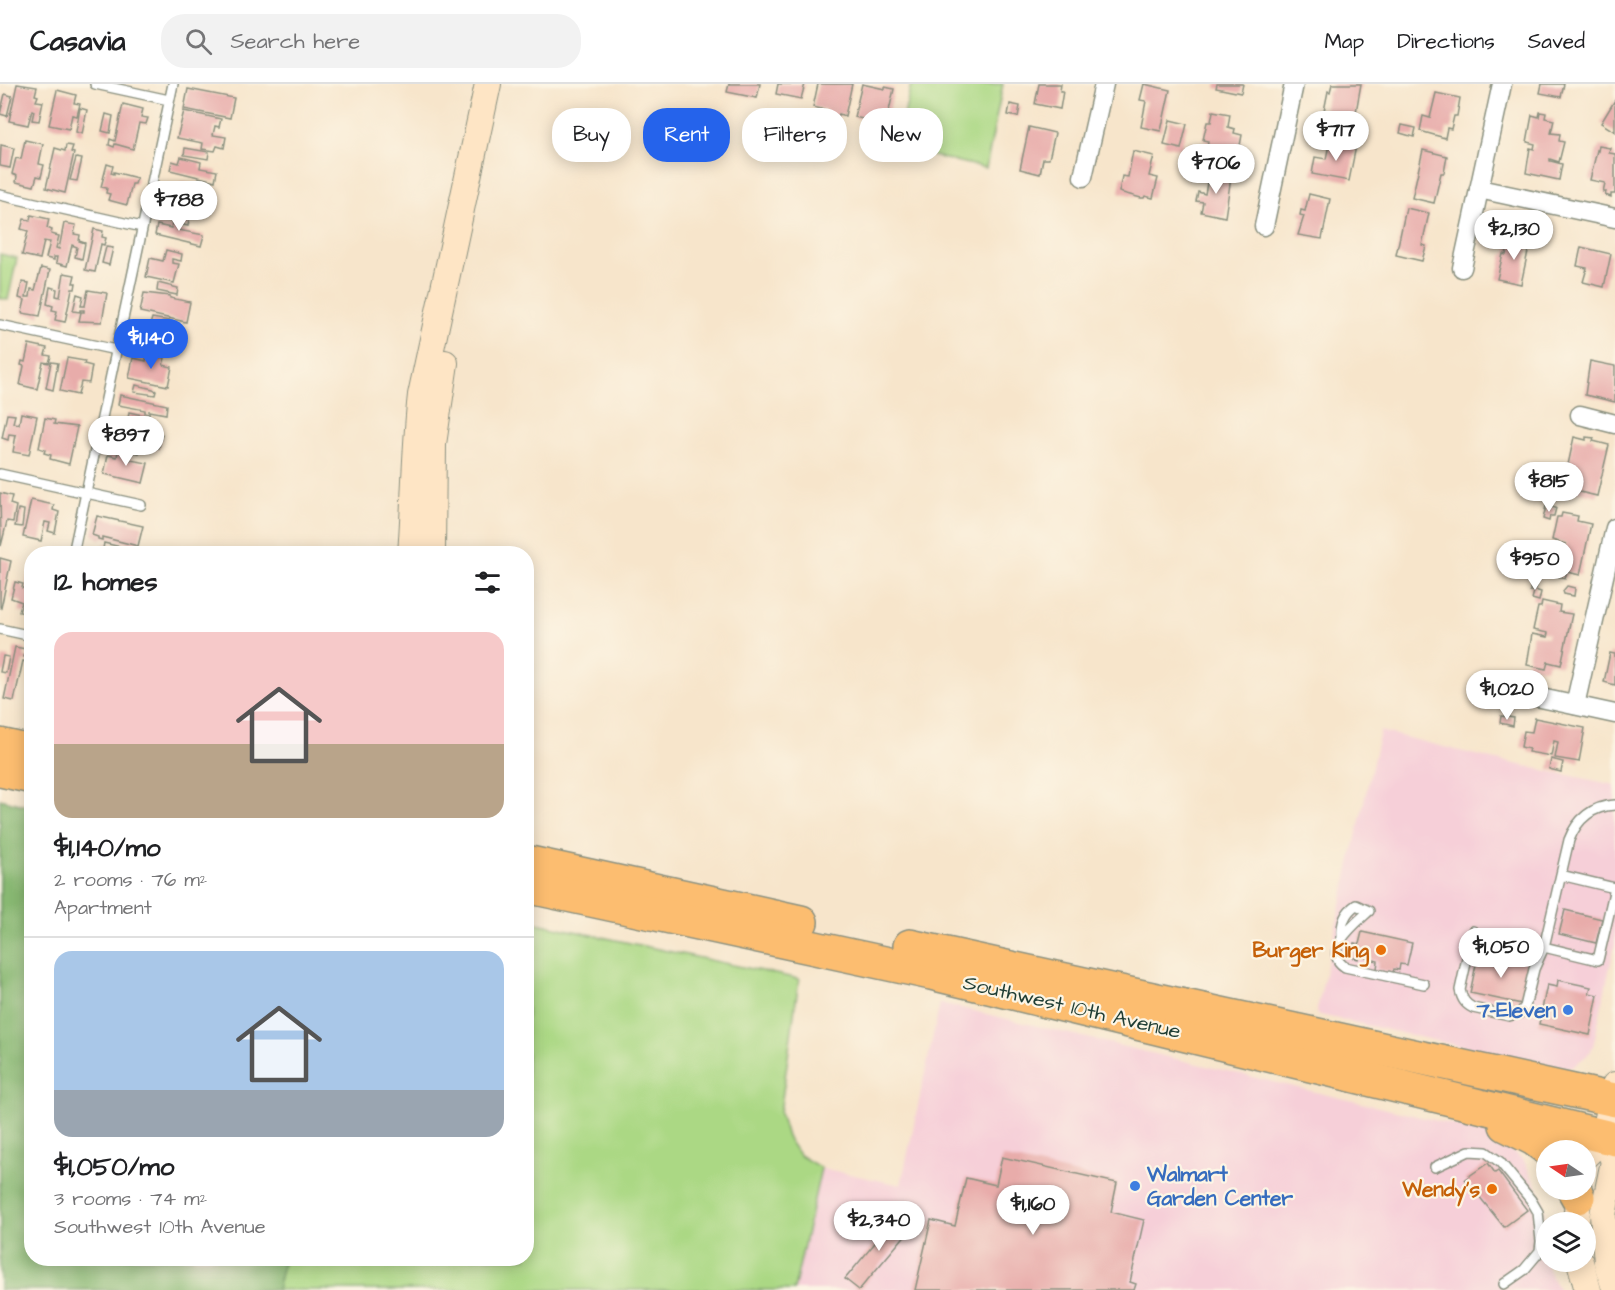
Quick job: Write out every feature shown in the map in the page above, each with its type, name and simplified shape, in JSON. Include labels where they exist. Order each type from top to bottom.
[{"type":"highway","points":[[0,745],[24,750]]},
{"type":"highway","points":[[0,770],[24,775]]},
{"type":"highway","name":"Southwest 10th Avenue","points":[[534,864],[1614,1095]]},
{"type":"highway","name":"Southwest 10th Avenue","points":[[534,888],[931,973],[1477,1106],[1602,1144]]},
{"type":"highway","points":[[1477,1106],[1514,1131],[1536,1140]]},
{"type":"street","points":[[412,546],[415,501],[415,444],[421,395],[488,84]]},
{"type":"street","points":[[432,546],[433,444],[440,387],[506,84]]},
{"type":"street","points":[[1083,177],[1104,84]]},
{"type":"street","points":[[1264,226],[1294,84]]},
{"type":"street","points":[[1462,268],[1502,84]]},
{"type":"street","points":[[1479,189],[1615,218]]},
{"type":"street","points":[[1580,416],[1615,424]]},
{"type":"street","points":[[1575,705],[1611,561],[1615,528]]},
{"type":"street","points":[[1518,693],[1615,714]]},
{"type":"street","points":[[1614,1095],[1602,1144],[1614,1161],[1603,1220],[1607,1263],[1615,1288]]},
{"type":"street","points":[[1583,1272],[1588,1290]]},
{"type":"lane","points":[[95,84],[169,100]]},
{"type":"lane","points":[[75,546],[173,84]]},
{"type":"lane","points":[[0,195],[142,226]]},
{"type":"lane","points":[[0,325],[116,350]]},
{"type":"lane","points":[[0,474],[141,505]]},
{"type":"lane","points":[[0,629],[24,634]]},
{"type":"lane","points":[[1473,932],[1460,990],[1461,996],[1468,1006],[1473,1008],[1509,1016],[1520,1013],[1525,1007],[1534,969],[1544,947],[1569,840],[1577,824],[1596,809],[1615,805]]},
{"type":"lane","points":[[1544,947],[1598,960],[1615,888],[1561,875]]},
{"type":"lane","points":[[1342,937],[1369,911],[1356,905],[1343,920],[1342,937],[1336,956],[1338,960],[1345,968],[1424,984]]},
{"type":"lane","points":[[1435,1167],[1469,1151],[1486,1152],[1500,1162],[1531,1200],[1538,1212],[1540,1251],[1524,1270],[1504,1284]]},
{"type":"shaded area","points":[[1380,731],[1492,759],[1615,785],[1615,943],[1593,1047],[1574,1066],[1561,1068],[1549,1066],[1316,1014]]},
{"type":"shaded area","points":[[940,1003],[1488,1133],[1524,1161],[1536,1184],[1536,1200],[1544,1200],[1544,1212],[1536,1212],[1536,1272],[1549,1272],[1559,1290],[794,1290],[821,1168],[901,1185]]},
{"type":"green space","points":[[911,84],[1003,84],[986,168],[943,158],[943,108],[906,108]]},
{"type":"green space","points":[[0,254],[17,258],[8,300],[0,298]]},
{"type":"green space","points":[[0,799],[24,805],[24,1266],[282,1266],[277,1290],[0,1290]]},
{"type":"green space","points":[[534,922],[799,979],[780,1113],[787,1137],[799,1155],[821,1168],[794,1290],[277,1290],[282,1266],[534,1266]]},
{"type":"building","points":[[17,84],[37,87],[36,101],[43,102],[39,121],[32,120],[34,111],[32,110],[28,125],[9,121]]},
{"type":"building","points":[[729,84],[760,84],[757,98],[727,92]]},
{"type":"building","points":[[778,84],[805,84],[801,99],[776,94]]},
{"type":"building","points":[[818,84],[852,84],[847,108],[813,107]]},
{"type":"building","points":[[862,84],[894,89],[890,108],[859,108],[859,118],[854,117]]},
{"type":"building","points":[[1039,84],[1061,84],[1060,91],[1063,91],[1060,109],[1035,104]]},
{"type":"building","points":[[1144,84],[1170,90],[1161,131],[1141,127],[1146,101],[1140,100]]},
{"type":"building","points":[[1217,84],[1243,84],[1241,93],[1216,88]]},
{"type":"building","points":[[1332,84],[1361,84],[1355,118],[1348,117],[1347,120],[1323,116],[1328,91],[1330,92]]},
{"type":"building","points":[[1542,84],[1564,84],[1561,97],[1540,93]]},
{"type":"building","points":[[188,89],[234,98],[230,118],[184,109]]},
{"type":"building","points":[[57,90],[76,95],[74,103],[80,104],[77,116],[72,115],[69,129],[49,125]]},
{"type":"building","points":[[1436,93],[1460,98],[1457,116],[1454,116],[1451,129],[1447,128],[1445,138],[1420,131],[1423,116],[1430,118]]},
{"type":"building","points":[[5,94],[12,96],[7,116],[0,114]]},
{"type":"building","points":[[1615,100],[1615,132],[1601,123]]},
{"type":"building","points":[[123,104],[143,109],[141,117],[148,118],[146,124],[139,123],[133,149],[115,144],[114,147],[109,145],[110,139],[115,141]]},
{"type":"building","points":[[1010,104],[1020,106],[1018,117],[1008,115]]},
{"type":"building","points":[[80,108],[87,110],[82,134],[76,132]]},
{"type":"building","points":[[184,111],[221,119],[219,127],[215,126],[213,135],[226,137],[224,148],[217,146],[215,151],[202,149],[203,143],[177,138]]},
{"type":"building","points":[[1213,111],[1230,114],[1228,127],[1235,129],[1234,133],[1242,135],[1238,156],[1207,150],[1208,141],[1203,140],[1207,122],[1211,122]]},
{"type":"building","points":[[1540,112],[1546,113],[1545,118],[1554,120],[1551,133],[1560,134],[1559,141],[1564,142],[1559,162],[1550,159],[1550,161],[1562,164],[1559,180],[1526,173],[1530,148],[1534,149],[1535,144],[1527,142],[1532,115],[1539,117]]},
{"type":"building","points":[[106,114],[113,116],[110,133],[102,131]]},
{"type":"building","points":[[1170,120],[1187,124],[1181,149],[1164,145]]},
{"type":"building","points":[[1402,125],[1416,128],[1414,137],[1400,133]]},
{"type":"building","points":[[1029,127],[1055,133],[1049,159],[1043,159],[1040,174],[1020,169]]},
{"type":"building","points":[[25,140],[43,144],[39,164],[44,165],[41,177],[37,176],[34,186],[16,182],[17,176],[12,174],[16,158],[21,159]]},
{"type":"building","points":[[1330,140],[1356,146],[1349,181],[1312,174],[1315,157],[1326,159]]},
{"type":"building","points":[[1,145],[14,148],[10,168],[0,166]]},
{"type":"building","points":[[66,145],[73,146],[71,152],[74,153],[65,193],[46,188],[55,148],[65,151]]},
{"type":"building","points":[[1599,146],[1610,148],[1609,153],[1615,154],[1615,194],[1611,194],[1611,197],[1603,192],[1605,183],[1590,180]]},
{"type":"building","points":[[185,148],[209,152],[208,159],[184,155]]},
{"type":"building","points":[[1423,150],[1447,156],[1434,203],[1412,198]]},
{"type":"building","points":[[1133,151],[1154,156],[1149,176],[1158,178],[1153,198],[1145,196],[1141,198],[1119,192],[1122,176],[1128,177]]},
{"type":"building","points":[[181,157],[201,162],[200,168],[217,171],[215,181],[170,170],[172,161],[179,163]]},
{"type":"building","points":[[76,158],[82,159],[77,181],[70,180]]},
{"type":"building","points":[[1214,160],[1231,164],[1230,171],[1213,167]]},
{"type":"building","points":[[107,164],[113,166],[111,173],[137,178],[135,184],[132,184],[127,205],[108,200],[110,194],[106,193],[107,188],[101,187]]},
{"type":"building","points":[[1209,172],[1231,177],[1225,217],[1201,212],[1203,202],[1196,201],[1198,192],[1205,194]]},
{"type":"building","points":[[181,182],[204,188],[202,195],[191,192],[189,198],[211,204],[209,214],[199,211],[198,216],[187,214],[188,209],[163,203],[166,193],[176,195]]},
{"type":"building","points":[[1309,194],[1330,199],[1322,239],[1298,235],[1304,216],[1300,215],[1301,210],[1305,211]]},
{"type":"building","points":[[1406,208],[1429,213],[1422,245],[1426,246],[1422,261],[1396,255]]},
{"type":"building","points":[[31,215],[49,219],[47,228],[52,230],[51,234],[59,236],[56,248],[59,249],[64,223],[76,225],[74,234],[80,235],[79,241],[85,243],[82,259],[75,257],[77,247],[72,245],[67,266],[56,263],[57,257],[54,257],[54,260],[46,258],[50,242],[44,241],[40,259],[22,255],[28,231],[21,229],[24,219],[30,220]]},
{"type":"building","points":[[173,216],[189,219],[188,226],[179,224],[178,230],[204,235],[201,246],[155,235],[157,225],[171,228]]},
{"type":"building","points":[[94,229],[103,231],[102,237],[106,238],[104,245],[101,244],[95,272],[85,270]]},
{"type":"building","points":[[1509,237],[1530,242],[1521,284],[1497,279],[1503,254],[1506,255]]},
{"type":"building","points":[[106,247],[113,248],[109,265],[102,263]]},
{"type":"building","points":[[1581,247],[1611,254],[1604,287],[1583,282],[1587,268],[1577,266]]},
{"type":"building","points":[[166,250],[182,254],[181,261],[172,259],[172,263],[179,264],[174,283],[146,277],[150,258],[163,261]]},
{"type":"building","points":[[41,268],[50,270],[40,316],[22,313],[25,300],[19,298],[22,282],[29,283],[26,297],[30,297],[31,289],[35,290]]},
{"type":"building","points":[[64,273],[75,275],[73,283],[76,283],[75,289],[72,289],[65,322],[55,320],[57,311],[52,310],[53,306],[47,304],[50,287],[57,289],[56,296],[60,297]]},
{"type":"building","points":[[158,283],[178,288],[177,295],[157,291]]},
{"type":"building","points":[[88,290],[107,293],[102,322],[79,321],[81,312],[84,310],[73,311],[77,294],[83,296],[81,306],[85,306]]},
{"type":"building","points":[[144,293],[170,296],[170,298],[190,302],[186,322],[140,312]]},
{"type":"building","points":[[152,318],[170,321],[163,353],[133,346],[137,327],[154,331],[155,326],[150,325]]},
{"type":"building","points":[[29,344],[47,348],[45,355],[51,356],[49,363],[43,362],[37,389],[20,385],[24,366],[21,365],[22,361],[25,362]]},
{"type":"building","points":[[147,354],[165,358],[163,365],[172,367],[168,386],[129,378],[133,358],[146,361]]},
{"type":"building","points":[[67,358],[85,361],[84,364],[92,366],[89,383],[81,382],[78,395],[60,391]]},
{"type":"building","points":[[1590,361],[1615,366],[1615,402],[1585,395]]},
{"type":"building","points":[[51,362],[58,363],[53,390],[46,388]]},
{"type":"building","points":[[136,385],[153,389],[156,391],[155,395],[134,392]]},
{"type":"building","points":[[120,395],[167,405],[166,414],[149,411],[149,414],[145,413],[145,410],[118,405]]},
{"type":"building","points":[[129,412],[147,416],[145,423],[128,419]]},
{"type":"building","points":[[21,413],[37,416],[29,455],[13,452],[16,435],[9,434],[8,440],[2,438],[7,414],[15,415],[13,423],[19,424]]},
{"type":"building","points":[[45,418],[55,420],[54,424],[77,427],[69,464],[50,459],[51,455],[39,448]]},
{"type":"building","points":[[116,425],[130,428],[130,425],[138,426],[137,429],[162,434],[159,448],[150,446],[151,442],[114,434]]},
{"type":"building","points":[[1574,437],[1586,440],[1586,437],[1594,438],[1593,441],[1609,445],[1597,496],[1563,488]]},
{"type":"building","points":[[124,443],[141,446],[139,453],[122,449]]},
{"type":"building","points":[[118,451],[132,453],[130,460],[148,463],[143,483],[104,474],[108,455],[117,457]]},
{"type":"building","points":[[0,493],[12,496],[10,504],[16,506],[13,522],[7,521],[1,546]]},
{"type":"building","points":[[31,500],[54,505],[53,510],[59,512],[55,533],[48,531],[50,523],[45,522],[41,541],[23,537]]},
{"type":"building","points":[[1546,506],[1556,508],[1554,516],[1550,516],[1549,521],[1543,519]]},
{"type":"building","points":[[18,509],[24,510],[22,527],[15,526]]},
{"type":"building","points":[[1562,513],[1578,516],[1577,521],[1591,524],[1580,575],[1567,572],[1565,578],[1546,574],[1551,544],[1565,547],[1566,544],[1552,540],[1557,517],[1561,517]]},
{"type":"building","points":[[97,516],[143,526],[138,546],[102,537],[102,540],[92,535]]},
{"type":"building","points":[[0,558],[11,561],[1,608],[0,607]]},
{"type":"building","points":[[1531,577],[1534,577],[1532,584],[1536,585],[1535,590],[1541,592],[1539,601],[1532,599],[1534,592],[1530,591]]},
{"type":"building","points":[[15,582],[23,584],[22,588],[24,589],[24,613],[19,612],[22,602],[11,598]]},
{"type":"building","points":[[1567,586],[1575,588],[1574,596],[1564,594],[1563,591]]},
{"type":"building","points":[[1542,601],[1560,605],[1559,612],[1572,614],[1561,665],[1548,662],[1546,669],[1527,665],[1532,634],[1547,637],[1548,633],[1533,630],[1538,607],[1541,607]]},
{"type":"building","points":[[15,647],[24,649],[24,661],[14,701],[4,699]]},
{"type":"building","points":[[1610,653],[1615,654],[1615,685],[1604,682]]},
{"type":"building","points":[[3,656],[9,657],[6,673],[0,672]]},
{"type":"building","points":[[1501,716],[1514,718],[1513,726],[1500,723]]},
{"type":"building","points":[[1535,718],[1585,728],[1579,762],[1555,758],[1558,742],[1554,741],[1551,756],[1528,752],[1529,749],[1521,747],[1524,731],[1532,732]]},
{"type":"building","points":[[1551,759],[1563,762],[1561,772],[1549,769]]},
{"type":"building","name":"7-Eleven","points":[[1565,910],[1602,919],[1596,943],[1559,934]]},
{"type":"building","name":"Burger King","points":[[1362,932],[1412,943],[1407,965],[1400,964],[1399,970],[1394,969],[1393,972],[1377,969],[1378,961],[1358,956],[1358,959],[1351,957],[1354,943],[1359,944]]},
{"type":"building","points":[[1478,955],[1504,961],[1505,958],[1531,963],[1522,1004],[1470,993]]},
{"type":"building","name":"7-Eleven","points":[[1558,980],[1591,987],[1589,993],[1598,995],[1590,1035],[1539,1024],[1547,985],[1557,987]]},
{"type":"building","points":[[1002,1157],[1117,1183],[1111,1212],[1144,1220],[1130,1282],[1136,1284],[1134,1290],[915,1290],[931,1220],[955,1226],[966,1178],[996,1185]]},
{"type":"building","name":"Wendy's","points":[[1488,1163],[1495,1173],[1498,1171],[1527,1210],[1504,1227],[1465,1179]]},
{"type":"building","points":[[899,1214],[913,1226],[859,1290],[845,1279]]},
{"type":"place","name":"Burger King","points":[[1381,950]]},
{"type":"place","name":"7-Eleven","points":[[1568,1010]]},
{"type":"place","name":"Walmart Garden Center","points":[[1135,1186]]},
{"type":"place","name":"Wendy's","points":[[1492,1189]]}]
